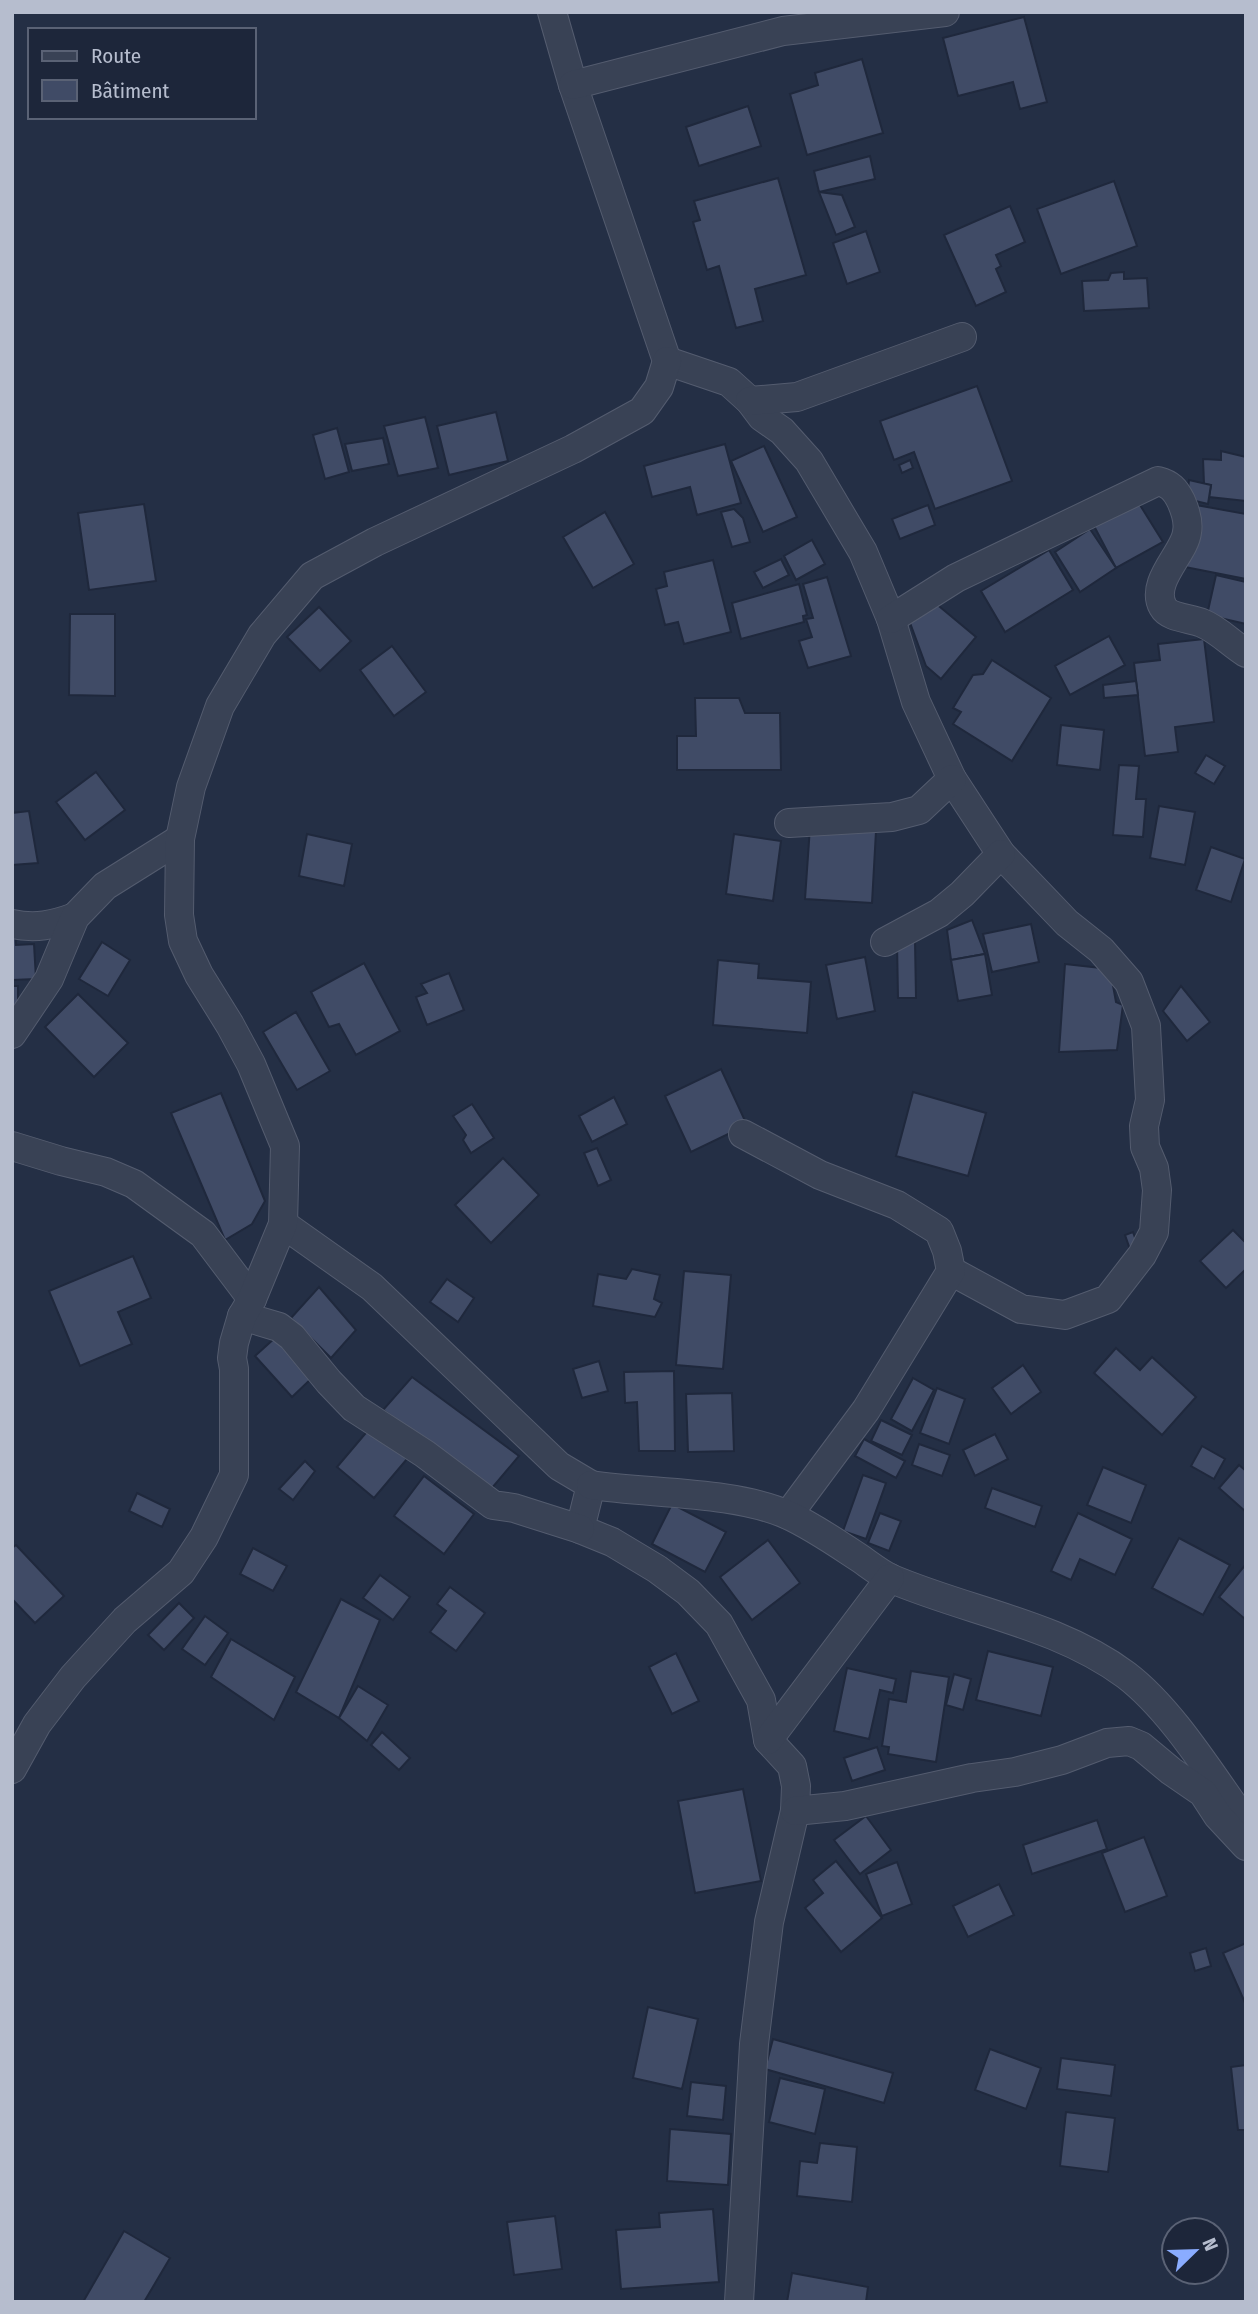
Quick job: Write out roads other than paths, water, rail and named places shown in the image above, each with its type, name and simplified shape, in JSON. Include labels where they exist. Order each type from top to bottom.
[{"type":"street","points":[[12,1769],[37,1724],[73,1677],[125,1620],[181,1572],[204,1537],[234,1475],[232,1358],[247,1307],[283,1224],[285,1146],[251,1064],[198,975],[183,941],[179,915],[180,839],[191,787],[220,706],[262,635],[312,576],[375,542],[573,449],[642,411],[659,387],[667,361],[573,85],[552,12]]},
{"type":"street","points":[[573,85],[783,31],[945,12]]},
{"type":"street","points":[[750,401],[797,397],[962,337]]},
{"type":"street","points":[[667,361],[729,382],[750,401],[762,417],[782,431],[809,461],[863,552],[891,619],[916,702],[952,779],[1001,854],[1067,923],[1101,950],[1129,982],[1146,1026],[1150,1100],[1144,1126],[1145,1147],[1154,1168],[1157,1190],[1154,1232],[1142,1255],[1108,1299],[1065,1315],[1021,1309],[951,1271]]},
{"type":"street","points":[[891,619],[956,578],[1158,481],[1170,484],[1177,492],[1185,511],[1188,534],[1170,563],[1160,603],[1172,614],[1203,623],[1222,633],[1235,647],[1246,653]]},
{"type":"street","points":[[789,824],[892,817],[919,810],[952,779]]},
{"type":"street","points":[[12,1034],[50,979],[75,917],[104,886],[180,839]]},
{"type":"street","points":[[885,942],[939,913],[1001,854]]},
{"type":"street","points":[[12,924],[26,927],[50,926],[75,917]]},
{"type":"street","points":[[743,1134],[821,1175],[897,1205],[939,1231],[951,1271],[866,1410],[788,1515]]},
{"type":"street","points":[[12,1146],[106,1172],[134,1184],[203,1234],[247,1307],[292,1336],[354,1408],[425,1454],[493,1505],[514,1508],[612,1542],[657,1569],[688,1592],[719,1624],[761,1700],[768,1740],[792,1766],[796,1786],[795,1811],[769,1922],[754,2044],[739,2302]]},
{"type":"street","points":[[283,1224],[372,1287],[559,1466],[590,1485],[748,1503],[788,1515],[890,1578],[1044,1631],[1085,1649],[1127,1676],[1158,1705],[1246,1822]]},
{"type":"street","points":[[580,1529],[590,1485]]},
{"type":"street","points":[[768,1740],[890,1578]]},
{"type":"street","points":[[1129,1741],[1158,1705]]},
{"type":"street","points":[[795,1811],[845,1806],[972,1778],[1015,1772],[1108,1744],[1129,1741],[1141,1746],[1203,1793],[1217,1816],[1246,1846]]}]
